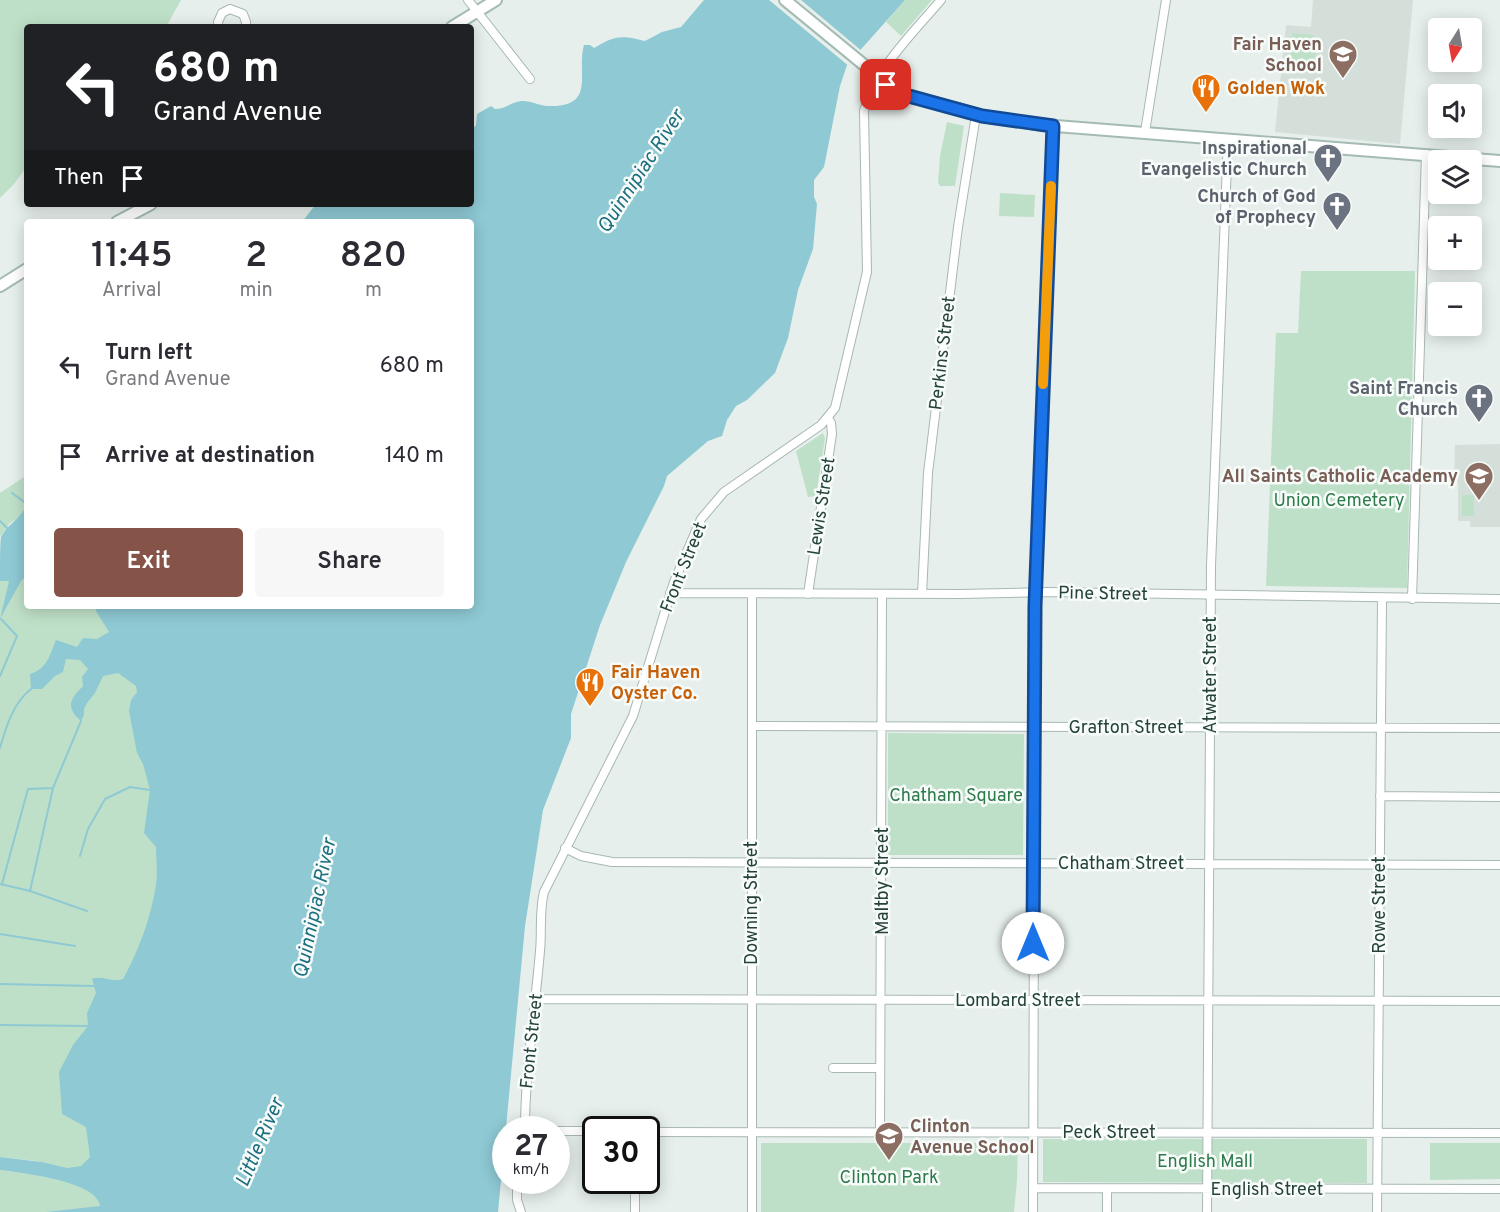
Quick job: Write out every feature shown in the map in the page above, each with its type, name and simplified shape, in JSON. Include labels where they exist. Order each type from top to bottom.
[{"type":"main road","points":[[469,24],[496,0]]},
{"type":"main road","points":[[458,24],[505,0]]},
{"type":"main road","points":[[785,0],[891,89],[905,95],[976,114],[1009,121],[1053,126],[1500,161]]},
{"type":"main road","points":[[122,219],[143,207]]},
{"type":"main road","points":[[0,286],[24,271]]},
{"type":"street","points":[[468,0],[530,79]]},
{"type":"street","points":[[828,418],[839,397],[867,272],[863,118],[870,93],[887,64],[941,0]]},
{"type":"street","points":[[1144,132],[1166,0]]},
{"type":"street","points":[[218,24],[222,13],[236,7],[245,18],[246,24]]},
{"type":"street","name":"Perkins Street","points":[[922,594],[928,473],[958,227],[976,114]]},
{"type":"street","points":[[1033,1212],[1036,593],[1053,126]]},
{"type":"street","name":"Atwater Street","points":[[1207,1212],[1210,595],[1228,139]]},
{"type":"street","points":[[1412,599],[1426,154]]},
{"type":"street","name":"Front Street","points":[[525,1116],[525,1092],[541,940],[541,902],[548,882],[633,716],[670,593],[697,526],[711,505],[732,486],[828,418]]},
{"type":"street","name":"Lewis Street","points":[[808,594],[832,434],[828,418]]},
{"type":"street","name":"Pine Street","points":[[670,593],[1036,593],[1500,599]]},
{"type":"street","name":"Downing Street","points":[[752,594],[752,1212]]},
{"type":"street","name":"Maltby Street","points":[[880,1132],[882,594]]},
{"type":"street","name":"Rowe Street","points":[[1377,1212],[1382,598]]},
{"type":"street","name":"Grafton Street","points":[[753,726],[1500,728]]},
{"type":"street","points":[[1380,796],[1500,797]]},
{"type":"street","name":"Chatham Street","points":[[565,849],[581,856],[612,862],[1500,865]]},
{"type":"street","name":"Lombard Street","points":[[535,999],[1500,1001]]},
{"type":"street","points":[[833,1068],[880,1068]]},
{"type":"street","name":"Peck Street","points":[[660,1132],[1500,1133]]},
{"type":"street","name":"English Street","points":[[1033,1188],[1500,1189]]},
{"type":"street","points":[[1107,1189],[1107,1212]]},
{"type":"street","points":[[517,1194],[520,1212]]},
{"type":"street","points":[[635,1194],[635,1212]]},
{"type":"shaded area","name":"Fair Haven School","points":[[1313,0],[1413,0],[1400,144],[1275,132],[1286,25],[1311,27]]},
{"type":"shaded area","name":"All Saints Catholic Academy","points":[[1500,444],[1500,527],[1470,527],[1470,521],[1458,521],[1458,482],[1454,481],[1455,445]]},
{"type":"green space","points":[[0,0],[181,0],[168,24],[24,24],[24,170],[0,198]]},
{"type":"green space","points":[[905,0],[932,0],[901,36],[886,22]]},
{"type":"green space","points":[[1292,33],[1313,35],[1316,38],[1314,72],[1289,70]]},
{"type":"green space","points":[[947,122],[964,126],[955,186],[940,186],[938,183],[940,156]]},
{"type":"green space","points":[[1000,193],[1035,195],[1034,217],[999,216]]},
{"type":"green space","name":"Union Cemetery","points":[[1301,271],[1415,271],[1407,588],[1266,586],[1276,333],[1298,333]]},
{"type":"green space","points":[[823,433],[825,438],[816,496],[808,497],[796,451]]},
{"type":"green space","points":[[24,477],[23,515],[10,523],[0,537],[0,493]]},
{"type":"green space","points":[[1462,495],[1474,495],[1474,516],[1462,516]]},
{"type":"green space","points":[[24,559],[24,609],[111,609],[111,666],[136,683],[165,851],[110,1179],[37,1161],[0,1157],[0,569]]},
{"type":"green space","name":"Chatham Square","points":[[888,733],[1024,734],[1023,855],[888,855]]},
{"type":"green space","name":"English Mall","points":[[1043,1139],[1367,1139],[1367,1183],[1043,1182]]},
{"type":"green space","name":"Clinton Park","points":[[761,1143],[1018,1143],[1014,1212],[761,1212]]},
{"type":"green space","points":[[1430,1143],[1500,1143],[1500,1179],[1430,1180]]},
{"type":"green space","points":[[0,1170],[51,1178],[78,1186],[96,1198],[100,1207],[45,1212],[0,1212]]},
{"type":"water","points":[[704,0],[905,0],[847,65],[840,86],[824,167],[814,180],[814,197],[817,204],[813,249],[798,290],[788,338],[775,373],[747,400],[736,406],[727,420],[722,436],[708,441],[667,476],[626,562],[600,625],[571,714],[571,738],[543,810],[525,926],[507,1116],[492,1116],[492,1194],[500,1194],[498,1212],[45,1212],[100,1206],[96,1198],[78,1186],[51,1178],[0,1170],[0,1157],[42,1162],[67,1168],[81,1166],[90,1157],[86,1127],[62,1114],[59,1072],[73,1045],[88,1026],[87,1013],[96,993],[92,979],[123,979],[134,957],[151,909],[157,866],[156,847],[144,833],[150,790],[143,764],[137,753],[129,711],[131,700],[137,692],[136,686],[118,673],[103,676],[84,709],[81,721],[71,707],[72,699],[83,686],[82,677],[88,669],[80,660],[66,659],[63,672],[55,676],[42,689],[31,689],[30,674],[44,665],[56,640],[77,647],[83,638],[97,639],[109,632],[96,609],[474,609],[474,219],[304,219],[314,207],[474,207],[474,127],[477,114],[491,106],[499,109],[521,101],[549,106],[564,105],[574,101],[582,86],[584,45],[594,48],[619,37],[645,41],[662,32],[681,27]]},
{"type":"water","points":[[24,509],[24,578],[0,619],[9,581],[0,581],[1,537]]},
{"type":"pier","points":[[769,0],[801,0],[863,52],[850,67]]},
{"type":"waterway","points":[[12,493],[24,502]]},
{"type":"waterway","points":[[0,521],[9,530]]},
{"type":"waterway","points":[[0,676],[17,636],[1,619]]},
{"type":"waterway","points":[[0,748],[15,708],[31,689]]},
{"type":"waterway","points":[[30,891],[53,788],[81,721]]},
{"type":"waterway","points":[[80,856],[88,829],[105,799],[130,787],[150,790]]},
{"type":"waterway","points":[[2,884],[28,789],[53,788]]},
{"type":"waterway","points":[[0,884],[30,891],[87,911]]},
{"type":"waterway","points":[[0,934],[75,946]]},
{"type":"waterway","points":[[0,984],[94,986]]},
{"type":"waterway","points":[[0,1025],[89,1026]]},
{"type":"slow traffic","points":[[1043,384],[1051,186]]},
{"type":"place","name":"Fair Haven School","points":[[1343,80]]},
{"type":"place","name":"Golden Wok","points":[[1206,114]]},
{"type":"place","name":"Inspirational Evangelistic Church","points":[[1328,184]]},
{"type":"place","name":"Church of God of Prophecy","points":[[1337,232]]},
{"type":"place","name":"Saint Francis Church","points":[[1479,424]]},
{"type":"place","name":"All Saints Catholic Academy","points":[[1479,502]]},
{"type":"place","name":"Fair Haven Oyster Co.","points":[[590,708]]},
{"type":"place","name":"Clinton Avenue School","points":[[889,1162]]},
{"type":"route","points":[[886,85],[920,100],[982,116],[1053,126],[1035,606],[1033,943]]},
{"type":"water label","name":"Quinnipiac River","points":[[640,171]]},
{"type":"water label","name":"Quinnipiac River","points":[[314,908]]},
{"type":"water label","name":"Little River","points":[[259,1142]]}]
